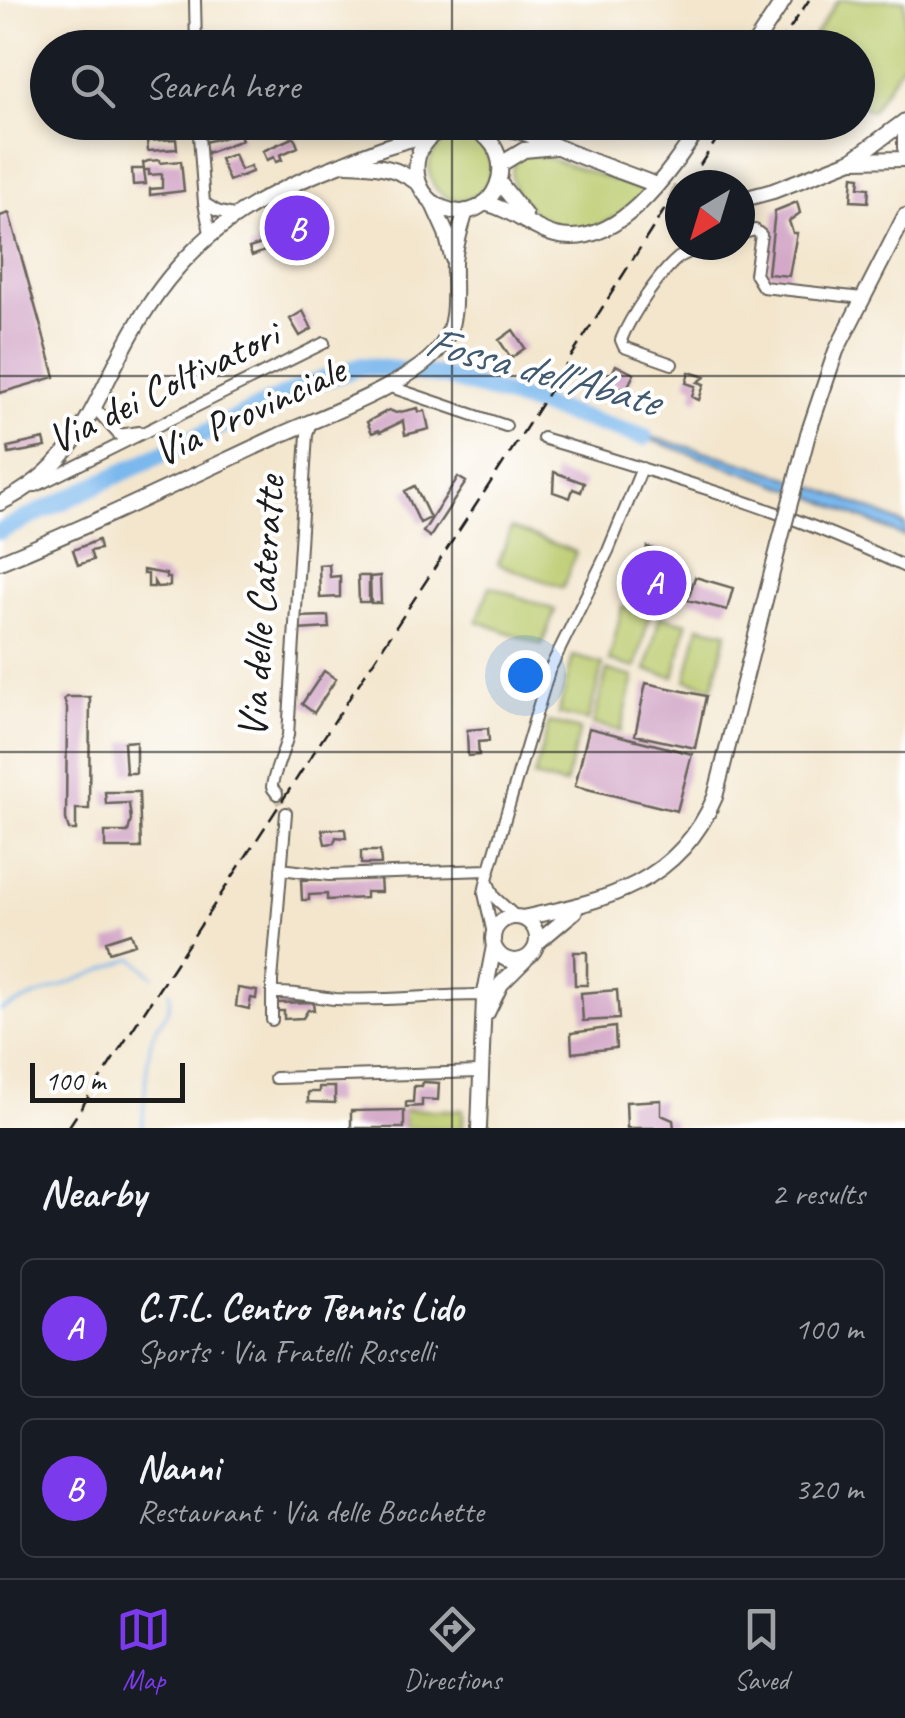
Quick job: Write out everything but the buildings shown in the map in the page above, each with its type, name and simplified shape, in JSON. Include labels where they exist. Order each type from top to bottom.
[{"type":"street","points":[[195,0],[196,30]]},
{"type":"street","points":[[764,30],[784,0]]},
{"type":"street","points":[[905,124],[905,148]]},
{"type":"street","points":[[755,196],[852,160],[905,124]]},
{"type":"street","points":[[199,140],[210,234]]},
{"type":"street","points":[[0,503],[31,488],[68,450],[157,294],[210,234],[292,181],[413,140]]},
{"type":"street","points":[[428,140],[416,162],[419,184],[431,202],[453,211],[466,211],[484,204],[500,182],[501,164],[488,140]]},
{"type":"street","points":[[545,140],[651,184]]},
{"type":"street","points":[[484,204],[510,210],[546,232],[571,237],[606,226],[655,192],[691,140]]},
{"type":"street","points":[[501,164],[534,147],[556,146]]},
{"type":"street","points":[[852,160],[905,159]]},
{"type":"street","points":[[341,164],[386,166],[419,184]]},
{"type":"street","points":[[500,182],[532,223]]},
{"type":"street","name":"Via Provinciale","points":[[431,202],[446,233],[454,263]]},
{"type":"street","points":[[204,203],[234,215]]},
{"type":"street","name":"Via Provinciale","points":[[0,562],[58,539],[387,386],[432,359],[446,341],[454,314],[454,263],[466,211]]},
{"type":"street","points":[[479,1128],[484,998],[499,924],[579,907],[629,888],[674,859],[708,814],[828,370],[904,221]]},
{"type":"street","points":[[755,230],[761,235],[755,274],[763,287],[862,298]]},
{"type":"street","points":[[672,364],[624,347],[621,340],[632,319],[677,260]]},
{"type":"street","name":"Via dei Coltivatori","points":[[31,488],[324,343]]},
{"type":"street","points":[[387,386],[506,426]]},
{"type":"street","points":[[94,407],[119,435],[150,430]]},
{"type":"street","name":"Via delle Cateratte","points":[[278,794],[272,780],[284,757],[288,735],[298,548],[311,421]]},
{"type":"street","points":[[543,438],[746,500],[905,566]]},
{"type":"street","points":[[524,960],[503,958],[494,940],[484,894],[488,875],[549,671],[608,550],[642,468]]},
{"type":"street","points":[[272,1020],[286,813]]},
{"type":"street","points":[[281,870],[328,875],[488,875]]},
{"type":"street","points":[[488,875],[494,897],[534,927],[538,942]]},
{"type":"street","points":[[483,1023],[501,984],[556,923],[579,907]]},
{"type":"street","points":[[273,993],[303,992],[337,999],[445,995],[484,998]]},
{"type":"street","points":[[275,1078],[480,1072]]},
{"type":"green space","points":[[838,0],[905,0],[905,60],[875,105],[875,30],[818,30]]},
{"type":"green space","points":[[448,140],[472,140],[489,157],[489,181],[472,198],[448,198],[431,181],[431,157]]},
{"type":"green space","points":[[521,155],[540,155],[648,192],[607,222],[580,231],[567,230],[539,216],[517,193],[513,167]]},
{"type":"green space","points":[[511,528],[576,552],[563,588],[498,564]]},
{"type":"green space","points":[[490,586],[555,610],[542,645],[477,621]]},
{"type":"green space","points":[[622,607],[650,613],[636,668],[609,661]]},
{"type":"green space","points":[[660,616],[687,623],[674,677],[646,670]]},
{"type":"green space","points":[[699,626],[727,632],[713,687],[686,680]]},
{"type":"green space","points":[[573,656],[603,664],[588,721],[558,714]]},
{"type":"green space","points":[[607,670],[634,677],[621,731],[593,724]]},
{"type":"green space","points":[[549,722],[580,730],[565,785],[534,777]]},
{"type":"green space","points":[[404,1110],[463,1110],[463,1128],[404,1128]]},
{"type":"water","points":[[625,431],[732,459],[837,496],[905,525],[905,537],[811,496]]},
{"type":"waterway","name":"Fossa dell'Abate","points":[[0,531],[304,386],[362,366],[443,376],[644,437]]},
{"type":"waterway","points":[[0,1010],[133,958],[153,976]]},
{"type":"waterway","points":[[142,1128],[151,1041],[167,1011],[169,991]]},
{"type":"tunnel","points":[[651,183],[665,189]]},
{"type":"tunnel","points":[[277,794],[286,813]]},
{"type":"railway","points":[[789,30],[809,0]]},
{"type":"railway","points":[[697,170],[716,140]]},
{"type":"railway","points":[[68,1128],[665,209]]},
{"type":"place","name":"Nanni","points":[[297,228]]},
{"type":"place","name":"C.T.L. Centro Tennis Lido","points":[[654,583]]}]
